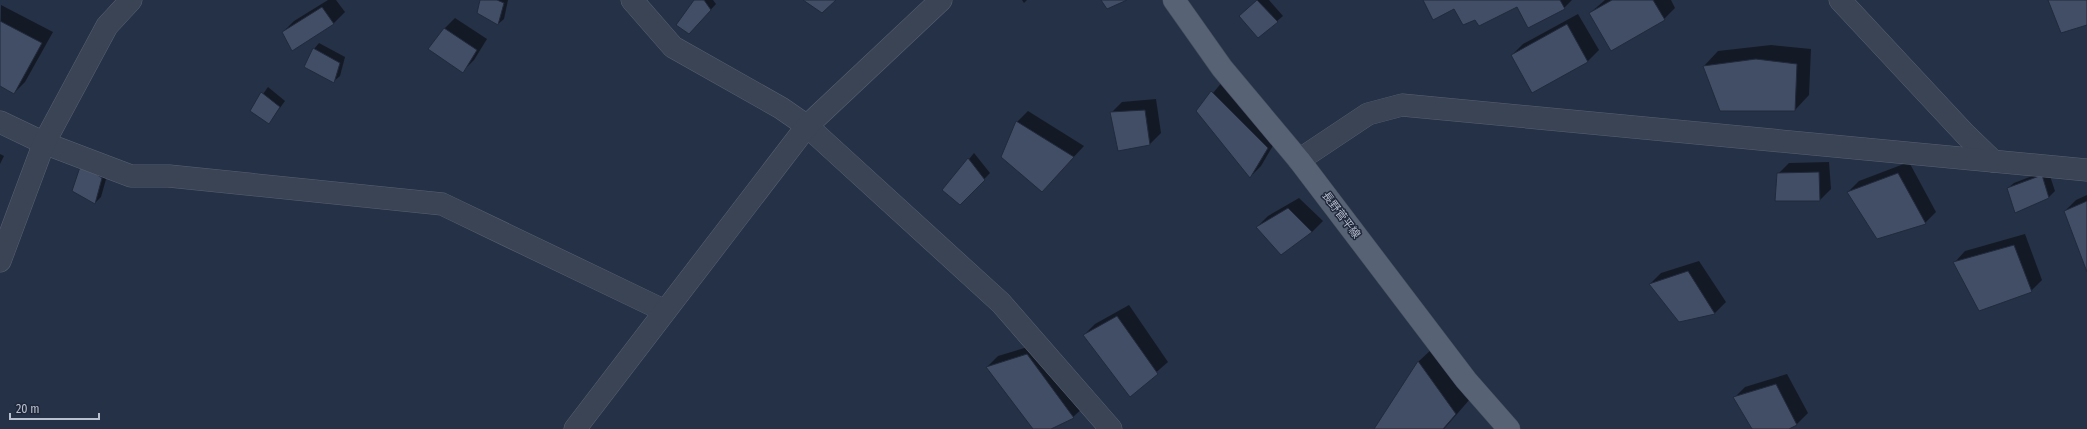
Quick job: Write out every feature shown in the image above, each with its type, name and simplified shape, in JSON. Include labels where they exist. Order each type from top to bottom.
[{"type":"main road","name":"長野菅平線","points":[[1174,0],[1222,68],[1299,160],[1466,380],[1509,429]]},
{"type":"street","points":[[0,261],[44,143],[107,26],[131,0]]},
{"type":"street","points":[[632,0],[673,47],[781,108],[807,126],[1001,303],[1111,429]]},
{"type":"street","points":[[575,429],[807,126],[941,0]]},
{"type":"street","points":[[1840,0],[1964,134],[1993,161]]},
{"type":"street","points":[[1299,160],[1368,114],[1402,105],[2087,170]]},
{"type":"street","points":[[0,122],[44,143],[131,176],[169,176],[442,204],[665,311]]},
{"type":"building","points":[[480,0],[497,0],[504,3],[498,25],[477,13]]},
{"type":"building","points":[[694,0],[704,0],[711,10],[689,34],[676,25]]},
{"type":"building","points":[[803,0],[836,0],[822,13]]},
{"type":"building","points":[[1101,0],[1127,0],[1107,9]]},
{"type":"building","points":[[1257,0],[1278,22],[1258,38],[1239,16]]},
{"type":"building","points":[[1423,0],[1560,0],[1565,9],[1528,28],[1517,7],[1479,26],[1475,20],[1463,25],[1454,9],[1433,20]]},
{"type":"building","points":[[1612,0],[1653,0],[1665,20],[1611,51],[1589,13]]},
{"type":"building","points":[[2048,0],[2087,0],[2087,25],[2061,33]]},
{"type":"building","points":[[322,7],[334,24],[292,51],[282,32]]},
{"type":"building","points":[[0,21],[42,43],[14,94],[0,86]]},
{"type":"building","points":[[1567,24],[1588,62],[1532,93],[1511,55]]},
{"type":"building","points":[[444,28],[477,50],[463,73],[428,49]]},
{"type":"building","points":[[313,48],[340,63],[334,83],[304,67]]},
{"type":"building","points":[[1756,59],[1797,64],[1795,111],[1720,111],[1703,66]]},
{"type":"building","points":[[1211,91],[1268,148],[1250,178],[1196,111]]},
{"type":"building","points":[[261,92],[280,107],[269,124],[250,111]]},
{"type":"building","points":[[1145,110],[1150,145],[1118,151],[1110,112]]},
{"type":"building","points":[[1016,121],[1074,157],[1042,192],[1001,157]]},
{"type":"building","points":[[968,158],[985,180],[960,205],[942,190]]},
{"type":"building","points":[[81,164],[102,178],[95,204],[72,191]]},
{"type":"building","points":[[1819,172],[1820,201],[1775,201],[1777,173]]},
{"type":"building","points":[[1898,173],[1926,224],[1877,239],[1847,192]]},
{"type":"building","points":[[2042,175],[2049,198],[2015,213],[2007,188]]},
{"type":"building","points":[[2087,201],[2087,272],[2064,211]]},
{"type":"building","points":[[1288,208],[1312,232],[1281,255],[1256,227]]},
{"type":"building","points":[[2014,245],[2032,292],[1979,311],[1953,262]]},
{"type":"building","points":[[1688,271],[1715,314],[1679,322],[1649,284]]},
{"type":"building","points":[[1117,316],[1158,374],[1130,397],[1083,335]]},
{"type":"building","points":[[1027,354],[1074,418],[1051,429],[1033,429],[986,367]]},
{"type":"building","points":[[1418,361],[1456,414],[1443,429],[1374,429]]},
{"type":"building","points":[[1776,384],[1797,425],[1789,429],[1752,429],[1733,397]]}]
